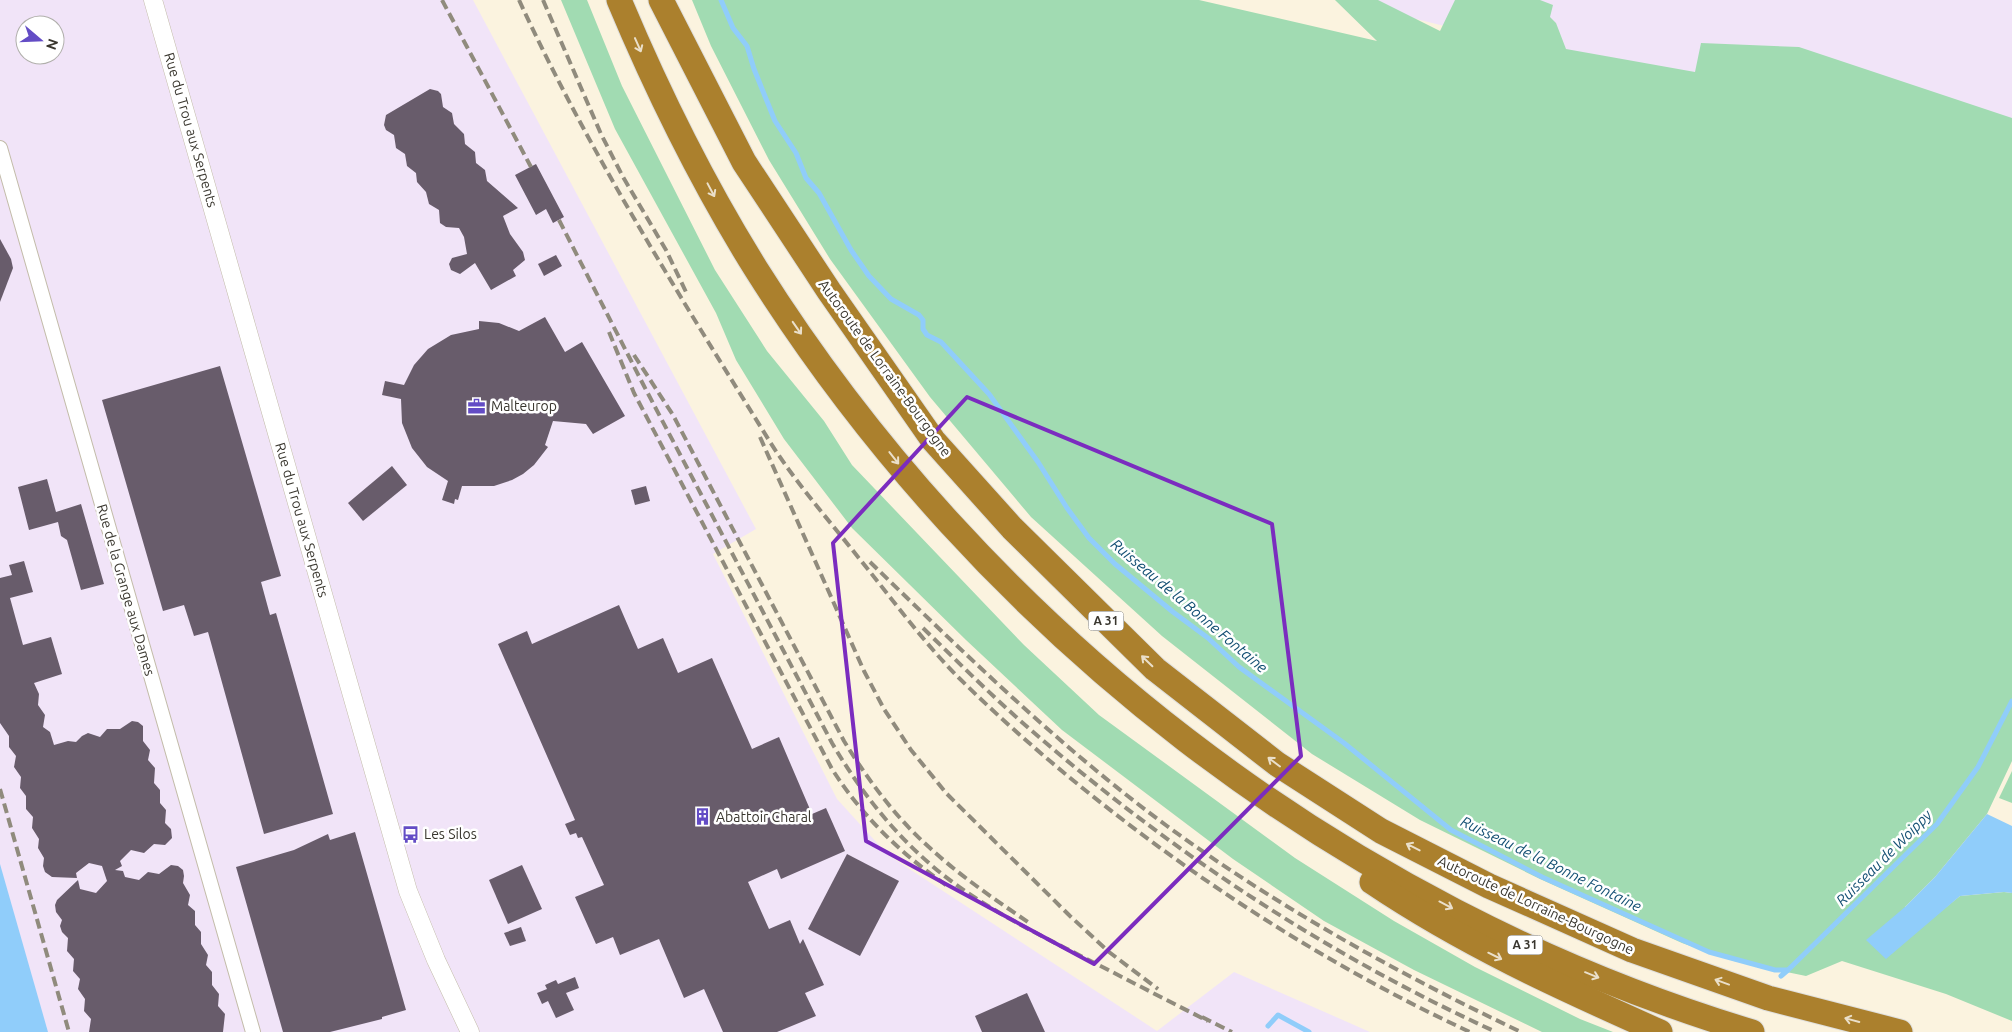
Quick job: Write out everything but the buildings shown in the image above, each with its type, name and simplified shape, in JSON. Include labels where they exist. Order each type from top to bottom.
[{"type":"highway","name":"A 31","points":[[619,0],[670,114],[717,201],[756,269],[843,394],[900,466],[960,535],[1064,639],[1135,700],[1204,754],[1312,829],[1415,889],[1480,923],[1567,964],[1629,990],[1752,1032]]},
{"type":"highway","name":"Autoroute de Lorraine-Bourgogne","points":[[662,0],[744,162],[828,291],[933,440],[1012,528],[1155,668],[1277,764],[1381,831],[1489,886],[1632,950],[1750,992],[1900,1032]]},
{"type":"highway","points":[[1312,829],[1349,866],[1411,908],[1487,952],[1660,1032]]},
{"type":"street","name":"Rue du Trou aux Serpents","points":[[153,0],[408,891],[436,960],[470,1032]]},
{"type":"street","name":"Rue de la Grange aux Dames","points":[[0,148],[254,1032]]},
{"type":"highlighted area","points":[[967,397],[1272,524],[1301,756],[1094,964],[866,841],[833,543]]},
{"type":"shaded area","points":[[0,0],[473,0],[756,529],[713,554],[837,799],[888,855],[1157,1031],[1234,972],[1370,1032],[0,1032]]},
{"type":"shaded area","points":[[1358,0],[2012,0],[2012,124],[1858,84],[1608,66],[1367,7]]},
{"type":"green space","points":[[561,0],[587,0],[622,86],[715,270],[767,351],[824,421],[852,465],[1024,645],[1099,715],[1295,858],[1394,921],[1475,967],[1580,1019],[1613,1032],[1542,1032],[1414,970],[1324,921],[1233,859],[1062,730],[966,640],[852,528],[784,439],[736,360],[716,313],[615,129]]},
{"type":"green space","points":[[692,0],[1199,0],[1377,41],[1335,0],[1378,0],[1440,31],[1455,0],[1540,0],[1553,5],[1550,17],[1556,23],[1566,49],[1695,72],[1701,43],[1799,47],[2012,118],[2012,761],[1987,814],[1935,877],[1905,907],[1925,924],[1960,896],[2012,893],[2012,1021],[1946,994],[1842,961],[1806,976],[1734,961],[1682,943],[1540,879],[1420,820],[1312,754],[1162,636],[1031,517],[930,397],[830,259],[769,160],[711,46]]},
{"type":"green space","points":[[2012,771],[2012,803],[1999,798]]},
{"type":"water","points":[[1987,814],[2012,826],[2012,893],[1960,896],[1886,959],[1866,940],[1905,907],[1935,877]]},
{"type":"water","points":[[0,864],[48,1032],[0,1032]]},
{"type":"waterway","name":"Ruisseau de la Bonne Fontaine","points":[[721,0],[733,28],[747,46],[775,121],[796,153],[806,178],[819,193],[851,250],[869,276],[891,299],[919,315],[923,320],[923,329],[927,335],[941,342],[989,394],[1089,538],[1115,564],[1208,638],[1239,667],[1344,743],[1451,830],[1542,877],[1709,952],[1775,970],[1788,970],[1781,976]]},
{"type":"waterway","name":"Ruisseau de Woippy","points":[[1788,970],[1937,824],[1978,767],[2012,701]]},
{"type":"waterway","name":"Ruisseau de Woippy","points":[[1268,1026],[1278,1015],[1309,1032]]},
{"type":"railway","points":[[442,0],[531,167]]},
{"type":"railway","points":[[519,0],[606,170],[770,442],[812,501],[943,661],[1022,737],[1158,847],[1258,915],[1310,947],[1416,1006],[1470,1032]]},
{"type":"railway","points":[[543,0],[601,134],[623,177],[666,250],[686,292]]},
{"type":"railway","points":[[559,220],[832,743],[876,808],[915,851],[945,877],[978,900],[1030,930],[1208,1021]]},
{"type":"railway","points":[[609,332],[634,393],[832,769],[856,802],[883,833],[913,860],[946,885]]},
{"type":"railway","points":[[634,355],[673,415],[844,741],[863,770],[894,811],[930,848],[990,896],[1028,922]]},
{"type":"railway","points":[[760,437],[864,671],[884,709],[911,750],[947,794],[1070,916],[1109,952],[1158,989]]},
{"type":"railway","points":[[870,562],[1051,732],[1127,796],[1167,826],[1252,884],[1339,937],[1429,986],[1521,1032]]},
{"type":"railway","points":[[923,628],[1039,737],[1091,781],[1200,863],[1257,901],[1374,971],[1496,1032]]},
{"type":"railway","points":[[0,789],[69,1032]]},
{"type":"railway","points":[[1202,1017],[1232,1032]]},
{"type":"place","name":"Malteurop","points":[[477,406]]},
{"type":"place","name":"Abattoir Charal","points":[[702,817]]},
{"type":"place","name":"Les Silos","points":[[410,834]]}]
